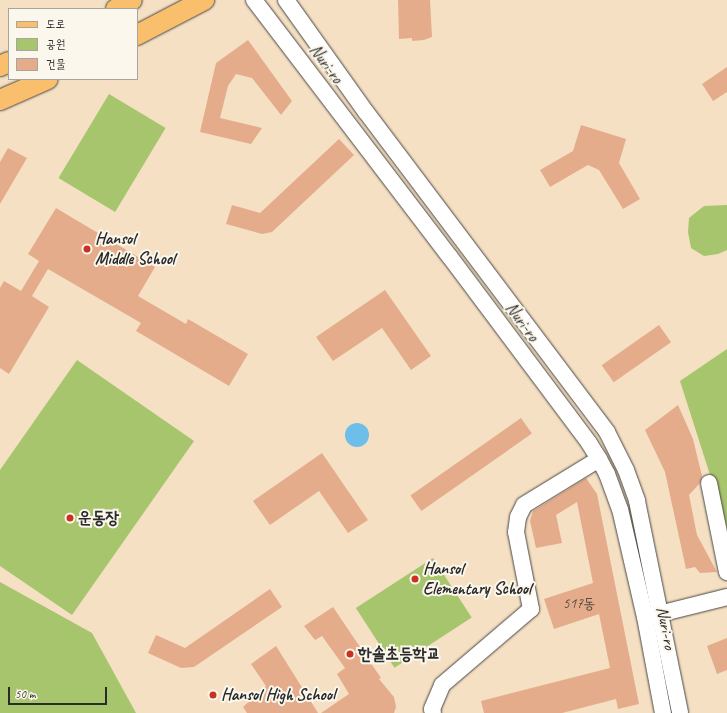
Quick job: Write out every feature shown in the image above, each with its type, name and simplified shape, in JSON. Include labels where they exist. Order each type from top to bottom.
[{"type":"main road","points":[[118,8],[132,0]]},
{"type":"main road","points":[[138,34],[204,0]]},
{"type":"main road","points":[[0,100],[46,80]]},
{"type":"street","name":"Nuri-ro","points":[[254,0],[450,257],[589,443],[599,459],[607,474],[620,509],[653,615],[680,713]]},
{"type":"street","name":"Nuri-ro","points":[[286,0],[367,114],[607,432],[626,470],[637,501],[653,615],[663,713]]},
{"type":"street","points":[[433,713],[432,709],[442,685],[531,609],[516,532],[518,517],[524,505],[599,459]]},
{"type":"street","points":[[709,483],[727,572]]},
{"type":"street","points":[[653,615],[727,597]]},
{"type":"green space","points":[[109,94],[166,128],[115,212],[59,178]]},
{"type":"green space","points":[[727,205],[727,250],[718,254],[704,256],[691,248],[688,232],[689,218],[704,206]]},
{"type":"green space","points":[[727,349],[727,528],[680,381]]},
{"type":"green space","name":"운동장","points":[[77,360],[194,441],[72,615],[0,566],[0,470]]},
{"type":"green space","points":[[433,558],[472,618],[395,668],[356,608]]},
{"type":"green space","points":[[0,582],[92,633],[136,713],[0,713]]},
{"type":"water","points":[[357,423],[362,424],[368,430],[368,440],[362,446],[357,447],[352,446],[346,440],[345,435],[346,430],[352,424]]},
{"type":"building","points":[[398,0],[430,0],[432,37],[424,40],[412,41],[412,38],[399,39]]},
{"type":"building","points":[[248,40],[292,101],[281,115],[252,78],[236,74],[228,86],[220,118],[262,128],[251,144],[200,132],[216,63]]},
{"type":"building","points":[[727,67],[727,92],[713,101],[702,84]]},
{"type":"building","points":[[581,125],[626,139],[619,163],[640,199],[623,209],[599,170],[588,165],[550,187],[540,170],[573,151]]},
{"type":"building","points":[[339,139],[354,155],[272,232],[262,234],[226,224],[232,205],[260,213]]},
{"type":"building","points":[[8,148],[27,158],[0,204],[0,162]]},
{"type":"building","points":[[56,208],[155,267],[138,296],[186,324],[188,319],[248,354],[229,386],[136,331],[141,323],[48,269],[32,296],[49,307],[9,374],[0,368],[0,288],[4,281],[21,291],[39,261],[28,254]]},
{"type":"building","points":[[385,290],[431,356],[411,370],[382,328],[333,361],[316,337]]},
{"type":"building","points":[[659,325],[671,342],[614,382],[602,365]]},
{"type":"building","points":[[678,405],[693,439],[702,476],[700,483],[689,495],[697,535],[717,572],[700,573],[695,567],[686,569],[665,472],[645,430]]},
{"type":"building","points":[[521,418],[532,434],[421,511],[410,495]]},
{"type":"building","points":[[322,453],[368,520],[348,533],[319,491],[270,525],[253,501]]},
{"type":"building","points":[[586,478],[597,494],[639,704],[618,709],[616,699],[562,713],[484,713],[481,701],[610,668],[599,614],[554,629],[544,599],[593,583],[577,502],[556,515],[562,543],[536,548],[530,521],[533,511]]},
{"type":"building","points":[[270,589],[282,607],[194,667],[181,668],[148,653],[156,635],[185,648]]},
{"type":"building","name":"한솔초등학교","points":[[333,607],[381,678],[379,679],[394,697],[396,707],[394,713],[321,713],[349,694],[337,674],[345,668],[322,636],[315,640],[304,626]]},
{"type":"building","points":[[727,638],[727,670],[717,674],[707,646]]},
{"type":"building","points":[[276,646],[318,713],[247,713],[243,707],[266,686],[251,664]]},
{"type":"place","name":"Hansol Middle School","points":[[87,249]]},
{"type":"place","name":"운동장","points":[[70,518]]},
{"type":"place","name":"Hansol Elementary School","points":[[415,579]]},
{"type":"place","name":"한솔초등학교","points":[[350,654]]},
{"type":"place","name":"Hansol High School","points":[[213,695]]}]
